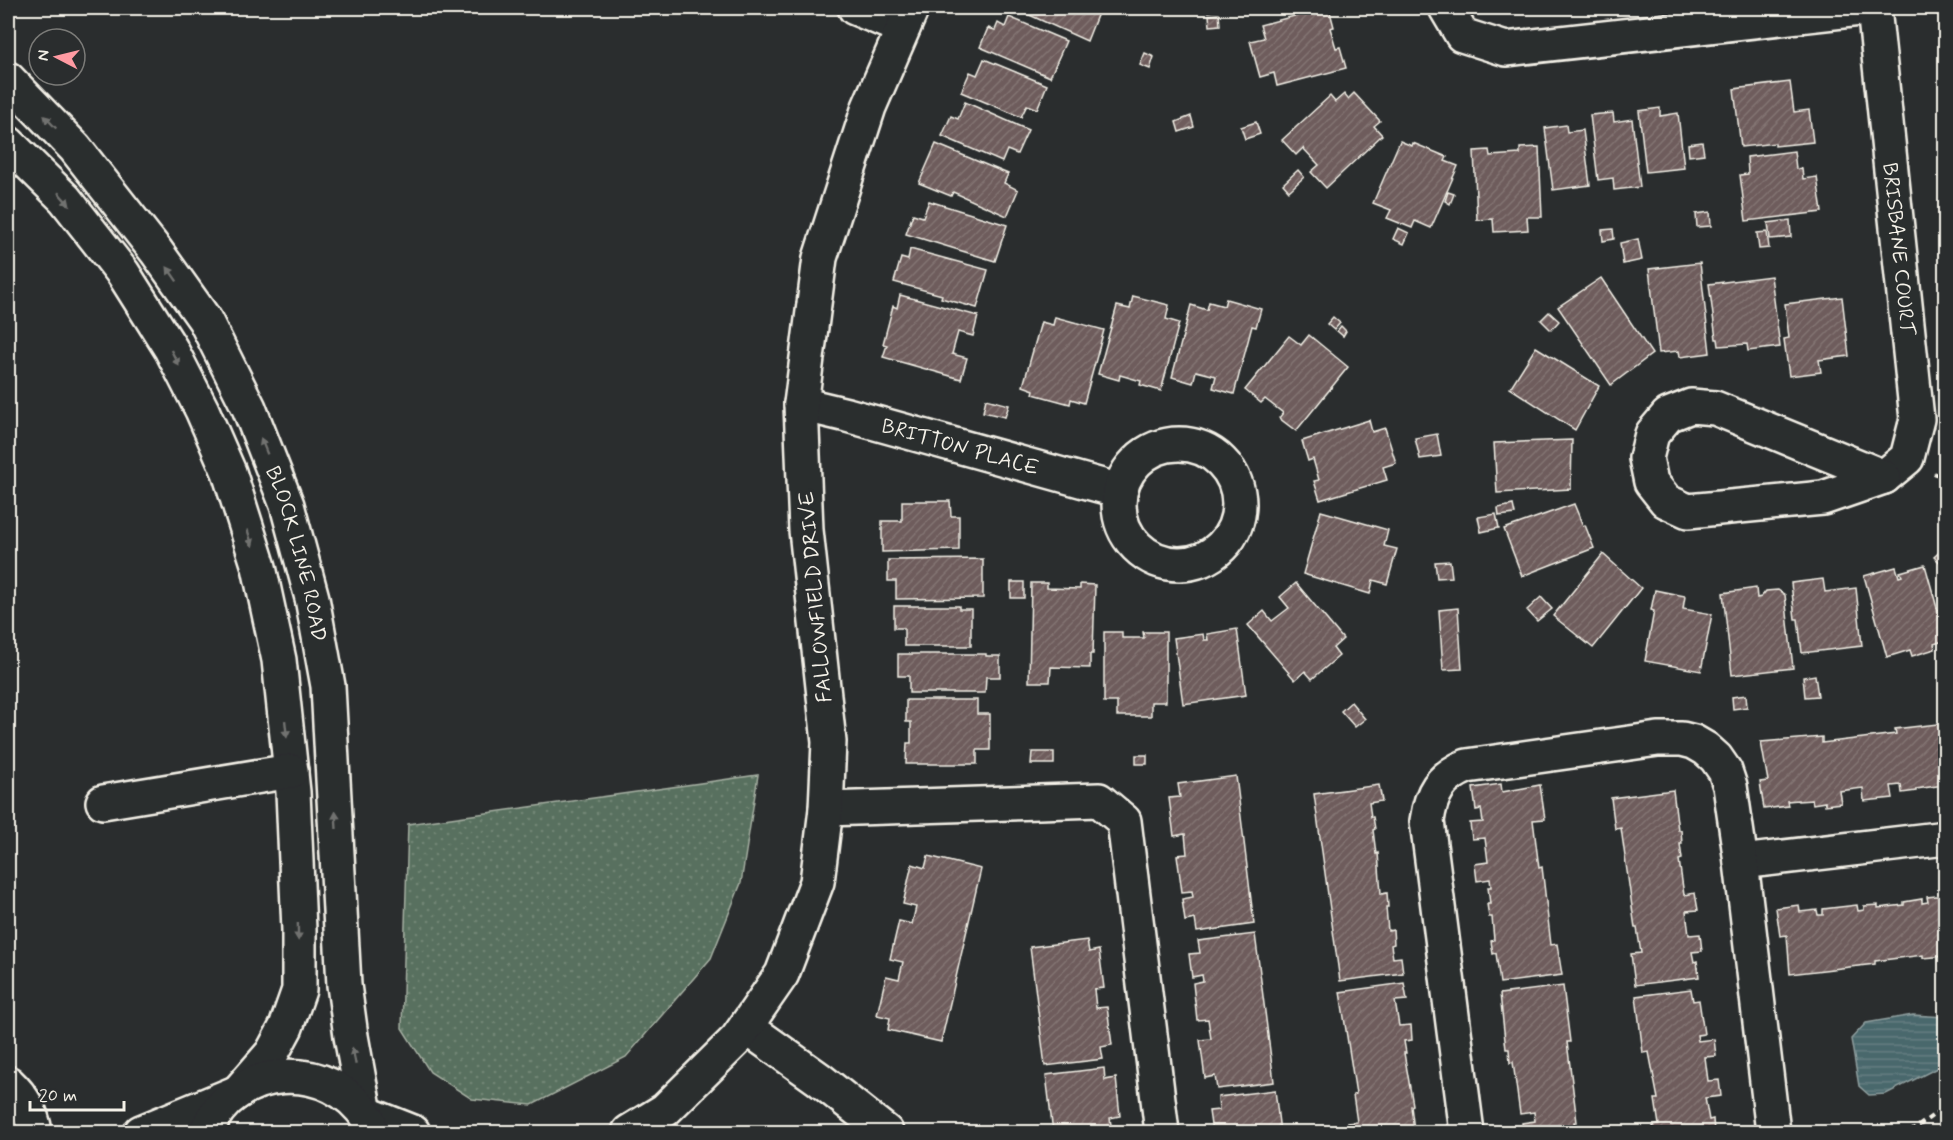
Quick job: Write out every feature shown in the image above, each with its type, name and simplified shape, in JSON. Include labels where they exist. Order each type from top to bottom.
[{"type":"street","points":[[855,8],[907,18]]},
{"type":"street","points":[[1446,8],[1462,35],[1506,49],[1869,8]]},
{"type":"street","name":"BRISBANE COURT","points":[[1874,8],[1917,419],[1906,458],[1884,477],[1823,498],[1689,511],[1666,501],[1651,482],[1646,458],[1652,434],[1668,415],[1691,406],[1715,408],[1884,477]]},
{"type":"street","name":"FALLOWFIELD DRIVE","points":[[629,1132],[664,1110],[737,1039],[782,974],[817,882],[826,809],[829,742],[806,531],[801,404],[820,258],[869,107],[907,18]]},
{"type":"street","name":"BLOCK LINE ROAD","points":[[8,79],[75,148],[156,250],[205,320],[249,408],[287,505],[312,598],[328,686],[344,986],[351,1036],[370,1123]]},
{"type":"street","name":"BLOCK LINE ROAD","points":[[8,143],[65,199],[123,273],[171,349],[202,410],[229,472],[259,567],[279,660],[291,771],[299,930],[299,990],[286,1027],[272,1053],[220,1109],[206,1132]]},
{"type":"street","name":"BRITTON PLACE","points":[[801,404],[1120,491]]},
{"type":"street","points":[[1467,1132],[1427,821],[1435,793],[1453,772],[1467,766],[1658,739],[1682,739],[1694,742],[1716,758],[1725,771],[1730,786],[1773,1132]]},
{"type":"street","points":[[103,802],[291,771]]},
{"type":"street","points":[[826,809],[1099,800],[1124,820],[1162,1132]]},
{"type":"street","points":[[1741,862],[1946,838]]},
{"type":"street","points":[[746,1027],[819,1079],[886,1132]]},
{"type":"street","points":[[141,1132],[267,1078],[300,1076],[321,1081],[344,1092],[370,1123],[413,1132]]},
{"type":"street","points":[[8,1083],[27,1106],[33,1119],[35,1132]]},
{"type":"path","points":[[1910,1132],[1946,1106]]},
{"type":"green space","points":[[758,775],[741,883],[711,958],[626,1057],[532,1105],[472,1099],[430,1072],[402,1028],[408,824]]},
{"type":"water","points":[[1913,1015],[1945,1017],[1945,1064],[1886,1094],[1869,1095],[1859,1086],[1851,1039],[1866,1023]]},
{"type":"building","points":[[1014,8],[1084,8],[1098,13],[1087,41]]},
{"type":"building","points":[[1206,8],[1221,8],[1222,10],[1207,12]]},
{"type":"building","points":[[1329,8],[1334,27],[1330,28],[1336,48],[1340,47],[1346,68],[1277,86],[1274,73],[1260,77],[1250,41],[1264,38],[1260,25]]},
{"type":"building","points":[[1219,14],[1220,25],[1210,26],[1209,15]]},
{"type":"building","points":[[1009,17],[1066,41],[1050,77],[980,47],[988,28],[995,30],[998,23],[1005,27]]},
{"type":"building","points":[[1145,53],[1154,57],[1150,69],[1140,65]]},
{"type":"building","points":[[984,59],[1047,85],[1037,109],[1027,105],[1021,117],[961,92],[970,72],[977,75]]},
{"type":"building","points":[[1790,82],[1794,112],[1809,110],[1813,142],[1741,147],[1734,89]]},
{"type":"building","points":[[1354,93],[1380,121],[1374,126],[1382,135],[1326,188],[1311,172],[1319,165],[1303,148],[1296,155],[1282,140],[1330,96],[1335,102],[1344,94],[1348,99]]},
{"type":"building","points":[[965,102],[1028,130],[1017,154],[1007,150],[1002,162],[942,136],[951,116],[958,119]]},
{"type":"building","points":[[1660,108],[1660,116],[1678,113],[1684,168],[1646,172],[1639,111]]},
{"type":"building","points":[[1613,113],[1614,122],[1632,119],[1640,187],[1614,190],[1613,178],[1598,180],[1590,115]]},
{"type":"building","points":[[1191,116],[1194,127],[1179,132],[1176,122]]},
{"type":"building","points":[[1256,122],[1260,134],[1245,139],[1241,127]]},
{"type":"building","points":[[1566,125],[1567,132],[1583,130],[1590,185],[1553,190],[1545,128]]},
{"type":"building","points":[[1400,141],[1412,146],[1413,143],[1447,157],[1445,161],[1458,166],[1431,228],[1415,221],[1412,228],[1387,218],[1391,210],[1373,203]]},
{"type":"building","points":[[1702,142],[1704,154],[1689,156],[1688,144]]},
{"type":"building","points":[[936,144],[1008,174],[1004,183],[1018,190],[1007,216],[953,192],[951,196],[919,183]]},
{"type":"building","points":[[1539,147],[1542,217],[1527,217],[1528,230],[1494,232],[1493,219],[1477,220],[1474,151],[1489,150],[1490,156],[1520,154],[1520,148]]},
{"type":"building","points":[[1794,151],[1796,169],[1802,168],[1803,179],[1817,177],[1822,212],[1746,221],[1740,175],[1748,174],[1747,157]]},
{"type":"building","points":[[1298,170],[1304,177],[1289,191],[1283,184]]},
{"type":"building","points":[[1448,192],[1454,194],[1450,204],[1445,201]]},
{"type":"building","points":[[929,201],[1007,225],[995,261],[906,234],[913,214],[923,217]]},
{"type":"building","points":[[1710,212],[1711,226],[1697,227],[1696,214]]},
{"type":"building","points":[[1790,220],[1791,237],[1770,239],[1768,223]]},
{"type":"building","points":[[1398,228],[1409,233],[1404,244],[1393,239]]},
{"type":"building","points":[[1613,229],[1614,239],[1603,241],[1602,230]]},
{"type":"building","points":[[1767,232],[1769,248],[1759,249],[1757,233]]},
{"type":"building","points":[[1638,239],[1642,260],[1623,264],[1620,243]]},
{"type":"building","points":[[910,249],[988,270],[977,308],[941,298],[942,295],[894,282],[901,258],[908,260]]},
{"type":"building","points":[[1700,263],[1710,353],[1680,357],[1679,351],[1659,353],[1649,269]]},
{"type":"building","points":[[1771,276],[1780,347],[1748,351],[1747,344],[1719,346],[1718,339],[1716,339],[1709,284]]},
{"type":"building","points":[[1601,278],[1652,354],[1611,385],[1558,307]]},
{"type":"building","points":[[900,295],[978,316],[973,336],[958,332],[952,354],[967,358],[961,379],[883,357],[887,345],[883,344],[893,306],[897,308]]},
{"type":"building","points":[[1133,296],[1169,305],[1166,319],[1179,323],[1161,391],[1140,385],[1141,381],[1120,375],[1119,380],[1098,374],[1117,306],[1130,309]]},
{"type":"building","points":[[1842,297],[1849,356],[1819,360],[1821,372],[1789,376],[1784,339],[1789,338],[1785,304]]},
{"type":"building","points":[[1226,299],[1261,309],[1256,327],[1252,326],[1234,394],[1213,388],[1216,376],[1196,371],[1193,383],[1172,377],[1191,305],[1207,310],[1209,302],[1224,306]]},
{"type":"building","points":[[1549,312],[1559,321],[1551,330],[1541,320]]},
{"type":"building","points":[[1055,317],[1104,330],[1084,403],[1071,399],[1070,404],[1033,394],[1034,390],[1023,386],[1041,322],[1053,325]]},
{"type":"building","points":[[1333,317],[1340,323],[1334,330],[1327,324]]},
{"type":"building","points":[[1341,326],[1346,331],[1343,336],[1337,331]]},
{"type":"building","points":[[1309,335],[1348,367],[1296,431],[1279,418],[1283,413],[1265,399],[1261,403],[1245,390],[1289,336],[1301,345]]},
{"type":"building","points":[[1536,347],[1599,386],[1575,430],[1510,388]]},
{"type":"building","points":[[986,399],[1009,405],[1005,417],[983,412]]},
{"type":"building","points":[[1369,420],[1372,432],[1385,428],[1396,463],[1383,467],[1387,480],[1320,500],[1314,481],[1319,480],[1313,459],[1308,461],[1302,441]]},
{"type":"building","points":[[1437,434],[1441,456],[1420,459],[1415,438]]},
{"type":"building","points":[[1572,440],[1571,489],[1497,493],[1494,443]]},
{"type":"building","points":[[902,501],[950,501],[951,516],[959,516],[959,550],[882,552],[882,521],[902,521]]},
{"type":"building","points":[[1574,504],[1594,548],[1522,576],[1504,529]]},
{"type":"building","points":[[1513,505],[1515,514],[1499,516],[1498,508]]},
{"type":"building","points":[[1321,511],[1388,530],[1384,546],[1397,549],[1387,584],[1373,580],[1370,594],[1303,574]]},
{"type":"building","points":[[1496,514],[1499,528],[1481,532],[1478,517]]},
{"type":"building","points":[[1946,546],[1946,568],[1934,557]]},
{"type":"building","points":[[1603,554],[1641,588],[1593,648],[1553,616]]},
{"type":"building","points":[[983,559],[983,598],[896,599],[896,581],[888,581],[888,560]]},
{"type":"building","points":[[1450,561],[1452,577],[1437,578],[1435,562]]},
{"type":"building","points":[[1925,565],[1946,640],[1934,644],[1935,649],[1912,656],[1910,650],[1887,657],[1864,576],[1896,567],[1899,577],[1902,576],[1900,572]]},
{"type":"building","points":[[1823,579],[1825,592],[1856,588],[1862,646],[1802,653],[1791,583]]},
{"type":"building","points":[[1011,582],[1024,582],[1024,598],[1011,598]]},
{"type":"building","points":[[1031,583],[1047,583],[1047,588],[1080,589],[1080,584],[1095,585],[1093,654],[1090,654],[1090,668],[1051,667],[1050,682],[1029,682]]},
{"type":"building","points":[[1296,583],[1343,639],[1333,648],[1339,656],[1312,679],[1305,671],[1295,680],[1248,625],[1264,611],[1272,621],[1289,608],[1280,597]]},
{"type":"building","points":[[1756,588],[1757,598],[1766,591],[1778,590],[1785,595],[1793,668],[1732,675],[1723,593]]},
{"type":"building","points":[[1655,590],[1685,596],[1683,609],[1712,614],[1701,671],[1645,661],[1654,611],[1651,610]]},
{"type":"building","points":[[1541,597],[1552,609],[1537,621],[1527,610]]},
{"type":"building","points":[[894,606],[959,606],[959,609],[971,609],[971,646],[904,646],[904,628],[894,628]]},
{"type":"building","points":[[1458,608],[1462,669],[1443,670],[1439,610]]},
{"type":"building","points":[[1237,629],[1246,695],[1183,704],[1174,638],[1203,634],[1204,640],[1208,640],[1207,634]]},
{"type":"building","points":[[1104,632],[1122,632],[1122,638],[1144,638],[1143,632],[1166,632],[1166,702],[1151,702],[1151,716],[1117,716],[1117,702],[1104,702]]},
{"type":"building","points":[[898,654],[1000,656],[1000,677],[986,677],[985,693],[909,693],[909,676],[898,676]]},
{"type":"building","points":[[1815,675],[1818,696],[1805,697],[1803,677]]},
{"type":"building","points":[[1746,695],[1747,707],[1733,709],[1732,697]]},
{"type":"building","points":[[906,700],[977,700],[977,714],[990,714],[990,750],[977,750],[977,764],[906,764],[907,743],[911,743],[911,722],[906,722]]},
{"type":"building","points":[[1351,702],[1365,719],[1355,727],[1341,711]]},
{"type":"building","points":[[1946,723],[1946,788],[1944,785],[1902,793],[1901,785],[1891,786],[1893,798],[1864,801],[1863,788],[1839,791],[1841,803],[1825,805],[1825,802],[1813,804],[1812,800],[1798,800],[1787,801],[1788,806],[1764,809],[1760,782],[1768,781],[1761,742],[1822,737],[1822,743],[1896,734],[1895,729]]},
{"type":"building","points":[[1032,752],[1054,752],[1054,764],[1031,764]]},
{"type":"building","points":[[1136,755],[1147,755],[1147,764],[1136,764]]},
{"type":"building","points":[[1236,776],[1254,924],[1197,932],[1195,919],[1185,921],[1182,899],[1193,897],[1192,891],[1182,892],[1177,855],[1187,854],[1185,834],[1174,836],[1169,798],[1180,797],[1178,784]]},
{"type":"building","points":[[1501,784],[1502,792],[1540,785],[1545,819],[1533,820],[1539,868],[1542,867],[1551,945],[1557,944],[1562,975],[1500,983],[1496,953],[1493,954],[1491,941],[1494,940],[1492,917],[1489,917],[1487,904],[1490,904],[1488,887],[1491,887],[1490,879],[1477,881],[1475,864],[1488,862],[1485,838],[1472,839],[1470,823],[1483,822],[1481,809],[1476,810],[1473,788]]},
{"type":"building","points":[[1379,785],[1382,801],[1369,803],[1375,829],[1373,830],[1376,854],[1378,853],[1381,894],[1387,893],[1388,931],[1393,930],[1394,944],[1391,945],[1393,958],[1401,957],[1403,973],[1340,981],[1314,794]]},
{"type":"building","points":[[1673,790],[1678,830],[1681,830],[1682,859],[1679,860],[1684,895],[1695,893],[1698,910],[1686,911],[1689,935],[1700,934],[1702,951],[1692,952],[1694,962],[1697,961],[1699,977],[1635,985],[1631,954],[1641,953],[1637,928],[1635,928],[1621,828],[1615,829],[1611,798]]},
{"type":"building","points":[[928,856],[981,869],[941,1042],[888,1030],[890,1018],[877,1015],[886,976],[899,979],[903,962],[890,959],[899,921],[912,924],[916,907],[903,904],[912,864],[925,868]]},
{"type":"building","points":[[1946,895],[1946,956],[1923,958],[1923,955],[1875,961],[1875,964],[1790,974],[1787,935],[1780,936],[1776,908],[1799,905],[1800,912],[1817,910],[1818,915],[1823,915],[1823,909],[1857,905],[1858,911],[1864,910],[1864,906],[1878,905],[1878,908],[1904,905],[1904,902],[1922,899],[1922,903],[1928,902],[1927,897]]},
{"type":"building","points":[[1255,934],[1274,1082],[1217,1089],[1215,1076],[1205,1078],[1200,1040],[1211,1039],[1208,1019],[1197,1020],[1193,983],[1203,981],[1202,975],[1192,977],[1189,954],[1200,953],[1198,941]]},
{"type":"building","points":[[1087,940],[1089,952],[1099,950],[1104,988],[1094,989],[1096,1008],[1107,1007],[1112,1045],[1101,1047],[1103,1059],[1045,1066],[1030,947]]},
{"type":"building","points":[[1404,983],[1407,1000],[1395,1001],[1399,1026],[1411,1025],[1412,1040],[1404,1041],[1406,1053],[1404,1053],[1416,1132],[1349,1132],[1347,1123],[1357,1122],[1353,1095],[1356,1094],[1340,992]]},
{"type":"building","points":[[1563,986],[1577,1122],[1574,1122],[1575,1132],[1523,1132],[1522,1123],[1535,1121],[1534,1112],[1520,1114],[1513,1062],[1510,1063],[1509,1049],[1506,1049],[1500,994]]},
{"type":"building","points":[[1691,989],[1693,1001],[1699,1000],[1704,1034],[1697,1035],[1698,1041],[1714,1039],[1716,1056],[1705,1057],[1708,1081],[1719,1080],[1721,1096],[1705,1098],[1709,1120],[1713,1119],[1714,1132],[1654,1132],[1653,1126],[1659,1125],[1655,1099],[1658,1099],[1649,1052],[1643,1053],[1636,996]]},
{"type":"building","points":[[1104,1068],[1105,1080],[1116,1078],[1120,1116],[1110,1118],[1112,1132],[1053,1132],[1046,1075]]},
{"type":"building","points":[[1275,1090],[1280,1132],[1212,1132],[1209,1111],[1219,1110],[1218,1097]]}]
